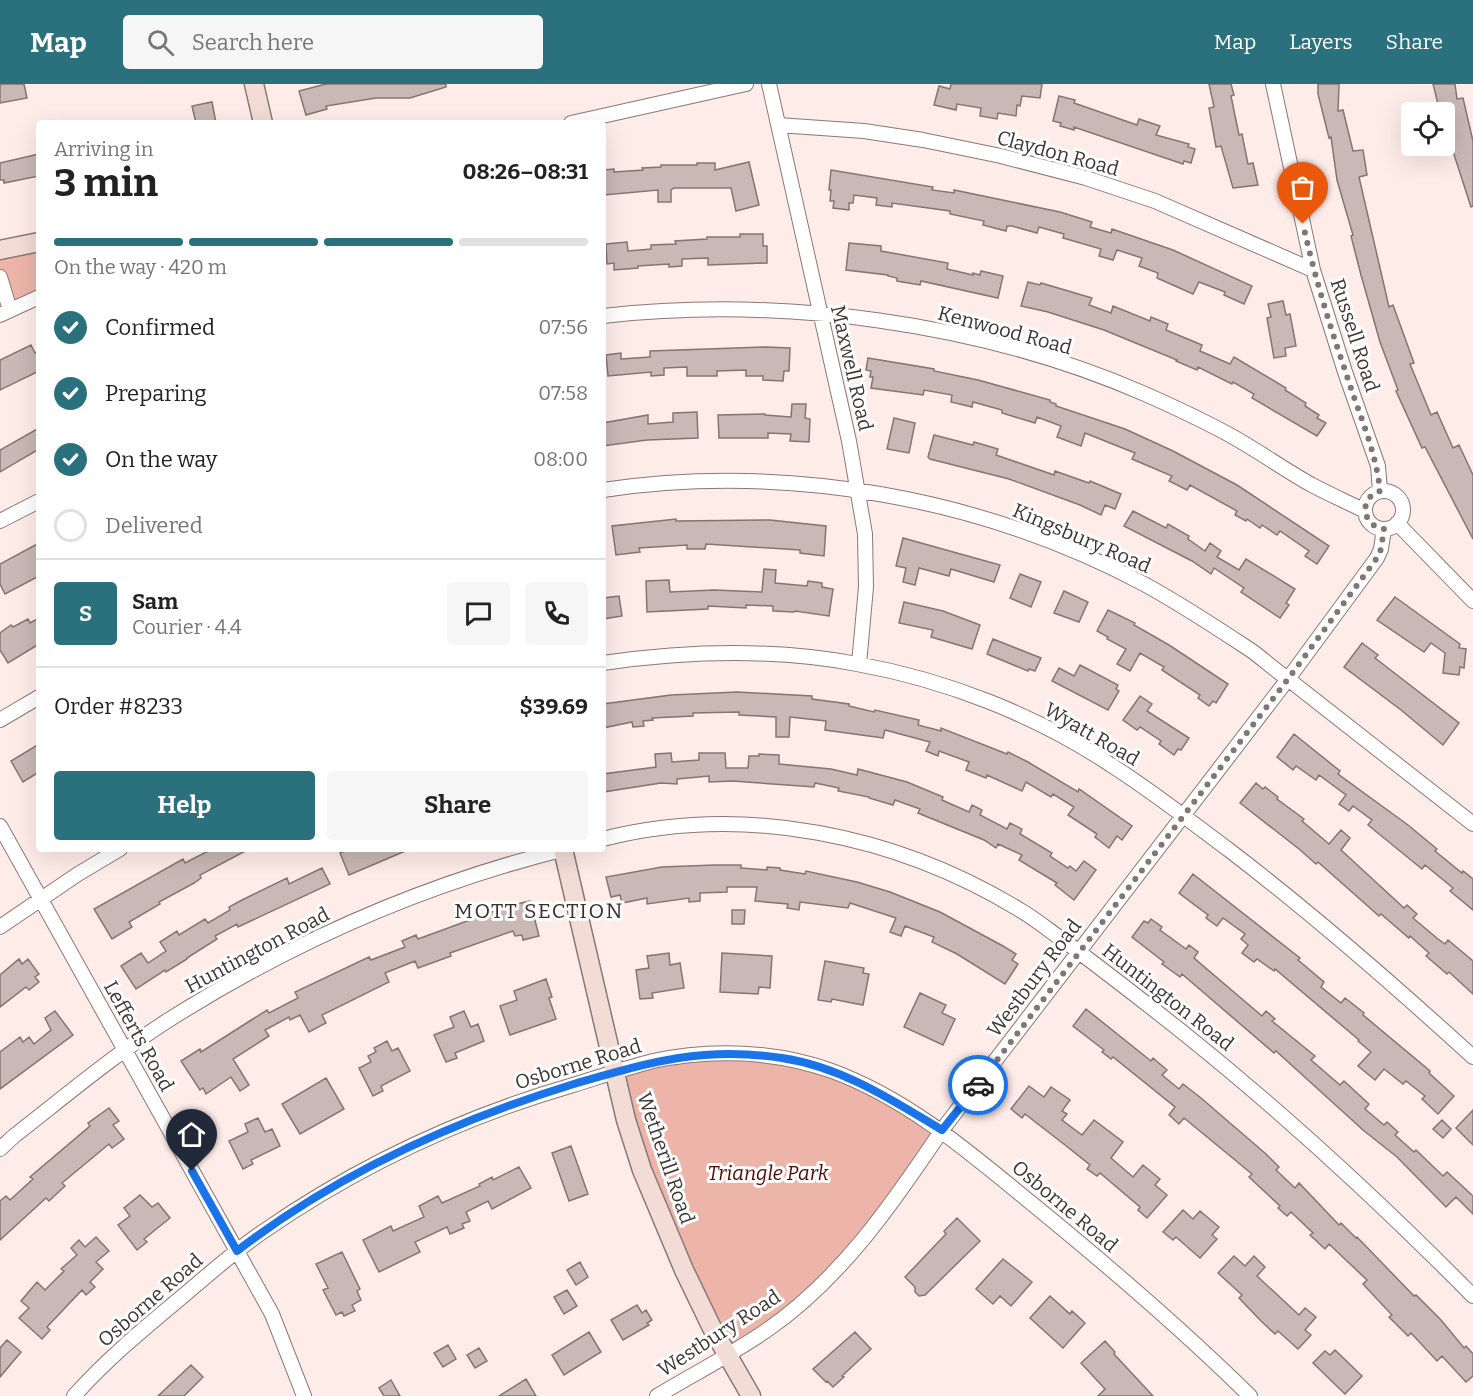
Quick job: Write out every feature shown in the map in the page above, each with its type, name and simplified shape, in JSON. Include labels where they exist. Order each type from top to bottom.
[{"type":"street","points":[[254,84],[261,120]]},
{"type":"street","points":[[584,120],[746,84]]},
{"type":"street","name":"Maxwell Road","points":[[769,84],[849,441],[865,534],[866,587],[859,664]]},
{"type":"street","name":"Russell Road","points":[[1273,84],[1313,270],[1378,466],[1380,491]]},
{"type":"street","name":"Claydon Road","points":[[778,125],[864,131],[923,140],[1001,156],[1086,178],[1155,201],[1313,270]]},
{"type":"street","points":[[0,250],[36,243]]},
{"type":"street","points":[[0,278],[5,313],[36,298]]},
{"type":"street","name":"Kenwood Road","points":[[606,316],[686,309],[780,310],[940,330],[1016,349],[1144,394],[1226,433],[1312,485],[1365,511]]},
{"type":"street","name":"Kingsbury Road","points":[[606,490],[635,485],[698,482],[808,485],[903,498],[969,514],[1022,531],[1086,556],[1144,584],[1191,611],[1254,653],[1269,667],[1288,679],[1473,824]]},
{"type":"street","points":[[1390,526],[1402,513],[1400,501],[1392,493],[1380,491],[1367,500],[1366,516],[1373,525],[1390,526],[1473,602]]},
{"type":"street","points":[[0,521],[36,503]]},
{"type":"street","name":"Westbury Road","points":[[657,1396],[769,1329],[808,1298],[844,1261],[906,1185],[942,1130],[1288,679],[1377,558],[1390,526]]},
{"type":"street","name":"Wyatt Road","points":[[606,663],[654,656],[773,654],[859,664],[938,684],[1024,717],[1111,764],[1271,882],[1376,969],[1473,1057]]},
{"type":"street","points":[[0,720],[36,699]]},
{"type":"street","name":"Huntington Road","points":[[606,838],[689,825],[744,824],[821,833],[898,852],[961,878],[1022,911],[1099,965],[1210,1054],[1310,1140],[1419,1241],[1473,1296]]},
{"type":"street","name":"Lefferts Road","points":[[0,826],[272,1314],[304,1396]]},
{"type":"street","points":[[0,927],[115,852]]},
{"type":"street","name":"Huntington Road","points":[[0,1149],[125,1050],[231,983],[349,922],[443,886],[552,852]]},
{"type":"street","name":"Wetherill Road","points":[[565,852],[614,1072],[642,1170],[684,1270],[751,1396]]},
{"type":"street","name":"Osborne Road","points":[[74,1396],[121,1348],[262,1232],[321,1194],[430,1137],[522,1100],[655,1061],[702,1054],[753,1054],[785,1058],[831,1071],[870,1087],[942,1130],[1126,1282],[1250,1396]]},
{"type":"green space","points":[[36,243],[36,298],[10,310],[0,277],[0,251]]},
{"type":"green space","name":"Triangle Park","points":[[702,1054],[831,1071],[942,1130],[844,1261],[728,1354],[684,1270],[614,1072]]},
{"type":"building","points":[[0,84],[24,84],[27,98],[0,103]]},
{"type":"building","points":[[326,84],[446,84],[446,87],[410,98],[376,98],[326,106],[327,109],[306,115],[299,91]]},
{"type":"building","points":[[951,84],[1042,84],[1040,98],[1022,96],[1020,106],[1017,105],[1016,116],[998,113],[997,119],[980,116],[981,108],[957,104],[956,110],[934,105],[939,86],[950,89]]},
{"type":"building","points":[[1209,84],[1231,84],[1234,95],[1231,96],[1239,135],[1242,134],[1248,164],[1253,163],[1258,185],[1233,188],[1221,146],[1216,147],[1209,108],[1214,107]]},
{"type":"building","points":[[1318,84],[1339,84],[1338,111],[1343,110],[1353,151],[1363,150],[1367,175],[1359,177],[1389,307],[1393,305],[1414,363],[1410,364],[1431,415],[1437,412],[1453,448],[1459,445],[1473,475],[1473,539],[1425,447],[1422,448],[1396,391],[1398,390],[1380,342],[1351,236],[1353,235],[1337,180],[1331,137],[1329,138],[1318,94]]},
{"type":"building","points":[[1433,84],[1455,84],[1457,99],[1463,98],[1473,141],[1473,206],[1471,207],[1454,156],[1455,102],[1438,102]]},
{"type":"building","points":[[1059,96],[1075,100],[1074,103],[1137,125],[1139,119],[1160,126],[1156,135],[1189,144],[1188,147],[1195,149],[1191,163],[1184,161],[1183,164],[1074,127],[1074,130],[1060,126],[1061,123],[1053,121]]},
{"type":"building","points":[[212,102],[215,120],[195,120],[192,106]]},
{"type":"building","points":[[36,155],[36,177],[4,183],[4,180],[0,180],[0,163]]},
{"type":"building","points":[[749,162],[759,205],[736,211],[731,188],[674,188],[671,190],[671,202],[658,202],[658,190],[606,195],[606,170],[614,169],[614,172],[643,170],[642,168],[661,167],[661,165],[715,163],[715,170]]},
{"type":"building","points":[[831,170],[933,187],[932,190],[954,193],[954,190],[1060,212],[1092,222],[1090,227],[1111,233],[1112,229],[1173,250],[1252,286],[1244,304],[1224,295],[1225,292],[1199,282],[1193,294],[1157,278],[1158,273],[1139,266],[1142,258],[1117,250],[1113,260],[1099,256],[1101,249],[1063,238],[1064,234],[1039,227],[1037,233],[1012,226],[1007,226],[1006,231],[983,225],[984,221],[950,214],[950,211],[892,203],[892,207],[876,205],[877,198],[854,195],[853,203],[849,203],[849,210],[833,208],[834,201],[830,201],[831,190],[829,190]]},
{"type":"building","points":[[740,234],[763,234],[763,246],[767,246],[767,263],[708,265],[708,258],[682,259],[682,266],[669,267],[669,264],[614,270],[614,263],[607,264],[606,244],[627,242],[628,251],[651,249],[651,245],[676,244],[675,241],[707,239],[707,237],[740,237]]},
{"type":"building","points":[[849,243],[881,246],[881,251],[948,263],[947,269],[973,275],[973,273],[980,275],[981,271],[1003,276],[998,298],[921,281],[920,285],[897,281],[897,278],[888,275],[846,270]]},
{"type":"building","points":[[1028,282],[1040,285],[1041,283],[1092,298],[1089,305],[1111,313],[1113,306],[1150,321],[1151,317],[1168,324],[1166,330],[1202,345],[1200,351],[1230,364],[1234,357],[1286,388],[1285,390],[1306,403],[1305,406],[1319,415],[1317,418],[1326,423],[1317,436],[1252,398],[1254,394],[1233,382],[1232,384],[1198,367],[1197,370],[1104,330],[1021,306]]},
{"type":"building","points":[[1283,301],[1286,315],[1290,314],[1296,346],[1285,348],[1286,356],[1274,358],[1267,318],[1271,317],[1268,304]]},
{"type":"building","points":[[31,345],[36,352],[36,372],[0,390],[0,360]]},
{"type":"building","points":[[790,348],[789,371],[784,371],[783,381],[763,380],[763,376],[746,376],[746,370],[717,371],[717,376],[687,376],[687,367],[664,368],[664,375],[651,376],[651,372],[608,376],[606,355],[621,353],[621,359],[650,357],[650,351]]},
{"type":"building","points":[[868,358],[934,369],[934,371],[978,380],[1050,400],[1056,406],[1125,429],[1237,485],[1329,546],[1317,564],[1305,556],[1309,551],[1280,531],[1277,535],[1262,525],[1260,528],[1247,519],[1246,521],[1235,515],[1237,511],[1190,485],[1187,490],[1169,481],[1172,476],[1132,459],[1135,453],[1085,433],[1081,446],[1057,437],[1061,426],[1037,417],[1035,423],[973,402],[972,407],[951,402],[952,395],[924,390],[923,395],[871,388],[873,377],[870,377],[871,371],[866,370]]},
{"type":"building","points":[[792,404],[806,404],[805,418],[810,419],[809,442],[790,441],[791,434],[768,433],[768,438],[719,438],[718,415],[765,414],[791,417]]},
{"type":"building","points":[[697,412],[698,438],[647,440],[606,446],[606,422],[648,415],[648,424],[673,422],[673,413]]},
{"type":"building","points":[[894,418],[915,423],[909,453],[887,449]]},
{"type":"building","points":[[36,430],[36,451],[0,472],[0,450]]},
{"type":"building","points":[[934,435],[998,449],[996,455],[1054,475],[1055,471],[1089,483],[1090,481],[1121,494],[1115,509],[1105,505],[1101,515],[1009,479],[930,459],[928,457]]},
{"type":"building","points":[[1133,511],[1166,528],[1168,524],[1189,536],[1188,539],[1205,551],[1210,543],[1221,551],[1217,557],[1239,570],[1246,559],[1295,589],[1286,603],[1289,605],[1280,618],[1241,592],[1244,588],[1214,568],[1211,574],[1192,561],[1124,526]]},
{"type":"building","points":[[676,519],[676,521],[770,520],[826,526],[824,556],[800,553],[800,550],[706,544],[705,549],[687,549],[687,545],[639,548],[640,552],[616,555],[612,526]]},
{"type":"building","points":[[903,538],[1000,565],[994,582],[951,569],[949,576],[919,568],[915,585],[903,582],[906,568],[896,566]]},
{"type":"building","points":[[36,545],[36,578],[5,594],[0,584],[0,564]]},
{"type":"building","points":[[764,569],[776,570],[775,583],[807,586],[808,581],[822,583],[822,587],[833,589],[829,616],[795,611],[773,611],[773,606],[746,605],[746,608],[708,606],[708,609],[647,612],[646,581],[669,580],[670,592],[714,590],[762,592]]},
{"type":"building","points":[[1020,574],[1041,582],[1031,607],[1010,598]]},
{"type":"building","points":[[1064,591],[1088,602],[1079,622],[1054,613]]},
{"type":"building","points":[[619,596],[622,616],[606,619],[606,598]]},
{"type":"building","points":[[1395,597],[1460,644],[1459,648],[1466,649],[1464,668],[1460,667],[1459,675],[1443,673],[1445,653],[1431,643],[1424,652],[1377,620]]},
{"type":"building","points":[[904,602],[943,611],[980,625],[972,649],[931,637],[933,630],[899,623]]},
{"type":"building","points":[[1108,610],[1135,623],[1134,625],[1228,684],[1216,703],[1213,701],[1209,706],[1198,698],[1200,695],[1162,670],[1164,667],[1140,653],[1130,671],[1117,664],[1126,649],[1097,631]]},
{"type":"building","points":[[28,619],[30,623],[36,620],[36,646],[8,663],[0,650],[0,633],[11,625],[13,627]]},
{"type":"building","points":[[993,639],[1041,658],[1035,671],[1029,669],[1028,671],[987,654]]},
{"type":"building","points":[[1362,643],[1378,655],[1375,658],[1459,723],[1443,745],[1344,667]]},
{"type":"building","points":[[1080,665],[1118,685],[1116,689],[1119,691],[1108,710],[1052,681],[1059,668],[1074,676]]},
{"type":"building","points":[[737,692],[812,696],[812,699],[849,704],[849,706],[874,712],[875,710],[919,720],[918,725],[941,731],[941,728],[1007,754],[1008,752],[1078,792],[1079,789],[1132,826],[1122,840],[1117,836],[1109,848],[1095,837],[1097,834],[1068,815],[1074,807],[1053,794],[1051,797],[1026,782],[1022,791],[987,775],[986,778],[966,770],[969,762],[939,751],[938,756],[926,751],[930,742],[885,730],[883,738],[825,730],[826,721],[790,717],[789,737],[776,737],[776,717],[739,715],[739,712],[693,713],[693,716],[652,718],[653,720],[643,721],[644,726],[633,727],[632,722],[606,727],[606,704],[671,695]]},
{"type":"building","points":[[1140,696],[1152,704],[1147,711],[1189,738],[1181,750],[1178,749],[1174,755],[1159,744],[1161,741],[1140,727],[1137,730],[1123,720]]},
{"type":"building","points":[[1294,734],[1340,771],[1338,774],[1408,825],[1437,849],[1435,851],[1473,879],[1473,910],[1450,891],[1453,888],[1425,865],[1422,869],[1368,825],[1372,820],[1353,806],[1349,811],[1339,804],[1346,795],[1319,775],[1316,780],[1296,766],[1293,770],[1277,757]]},
{"type":"building","points":[[36,746],[36,774],[23,782],[11,761]]},
{"type":"building","points":[[671,753],[672,762],[699,760],[699,753],[725,753],[726,768],[748,768],[749,756],[759,756],[759,754],[779,755],[779,764],[831,769],[857,775],[858,769],[907,782],[943,797],[942,800],[969,812],[972,805],[982,810],[980,815],[1007,829],[1010,823],[1022,829],[1020,834],[1052,853],[1050,856],[1068,868],[1070,866],[1076,871],[1084,861],[1096,870],[1074,900],[1055,885],[1057,883],[1019,860],[1022,855],[998,844],[996,848],[984,840],[918,813],[920,809],[895,800],[893,805],[815,783],[814,787],[733,781],[709,782],[709,776],[677,779],[677,784],[661,783],[606,792],[606,774],[656,767],[655,754]]},
{"type":"building","points":[[1256,783],[1278,797],[1277,799],[1304,819],[1302,821],[1329,844],[1341,830],[1350,838],[1341,850],[1404,908],[1407,905],[1417,914],[1413,918],[1445,944],[1448,940],[1473,961],[1473,994],[1449,972],[1447,974],[1426,956],[1429,953],[1410,936],[1409,938],[1381,914],[1379,916],[1318,862],[1316,864],[1240,803]]},
{"type":"building","points":[[206,852],[243,852],[200,875],[201,878],[194,883],[159,902],[160,904],[129,922],[132,927],[112,939],[94,909],[183,859],[185,863]]},
{"type":"building","points":[[342,852],[403,852],[349,875],[340,853]]},
{"type":"building","points":[[741,865],[741,868],[767,870],[767,867],[780,868],[780,870],[805,874],[806,871],[890,892],[940,912],[1003,946],[1016,954],[1012,960],[1018,964],[1005,984],[957,954],[932,942],[934,937],[905,926],[901,936],[890,932],[896,918],[850,903],[848,908],[800,902],[799,910],[787,908],[788,904],[755,901],[757,887],[727,887],[727,892],[700,893],[700,901],[689,902],[689,898],[647,904],[647,898],[622,903],[620,895],[611,897],[606,877],[662,867]]},
{"type":"building","points":[[322,868],[330,884],[238,927],[237,924],[215,936],[217,939],[187,959],[136,989],[121,966],[141,953],[148,963],[166,951],[160,942],[177,931],[179,935],[205,919],[208,923],[230,910],[229,907],[287,878],[289,884]]},
{"type":"building","points":[[1193,874],[1300,958],[1298,960],[1324,982],[1321,987],[1341,1003],[1345,998],[1430,1071],[1429,1073],[1454,1096],[1438,1114],[1422,1099],[1425,1096],[1406,1081],[1403,1084],[1384,1069],[1375,1080],[1358,1066],[1371,1052],[1359,1040],[1275,969],[1274,971],[1257,959],[1254,962],[1242,953],[1248,945],[1241,939],[1245,934],[1223,918],[1217,926],[1206,918],[1208,915],[1179,893]]},
{"type":"building","points":[[530,901],[539,936],[523,940],[522,935],[515,936],[513,931],[450,953],[451,956],[418,968],[415,961],[385,973],[389,982],[322,1015],[326,1023],[309,1032],[300,1015],[290,1020],[289,1017],[265,1030],[269,1036],[233,1059],[249,1085],[240,1091],[231,1077],[206,1094],[203,1088],[200,1090],[181,1061],[200,1049],[201,1052],[267,1010],[269,1013],[298,998],[295,992],[369,957],[371,960],[405,947],[402,941],[416,935],[418,939],[508,906]]},
{"type":"building","points":[[732,910],[745,910],[744,924],[732,924]]},
{"type":"building","points":[[1151,919],[1162,927],[1160,930],[1186,949],[1189,945],[1198,952],[1194,958],[1262,1016],[1266,1011],[1275,1019],[1272,1021],[1315,1056],[1311,1060],[1340,1085],[1344,1081],[1369,1104],[1365,1109],[1384,1125],[1387,1122],[1398,1132],[1395,1135],[1414,1152],[1416,1150],[1443,1176],[1447,1172],[1473,1196],[1473,1214],[1456,1197],[1446,1207],[1397,1157],[1363,1130],[1276,1051],[1274,1053],[1182,974],[1180,977],[1162,964],[1164,962],[1132,937],[1144,921],[1148,923]]},
{"type":"building","points":[[669,953],[670,965],[680,963],[684,988],[652,993],[653,998],[640,999],[636,970],[649,968],[647,956]]},
{"type":"building","points":[[722,953],[772,956],[770,988],[759,987],[758,994],[720,992]]},
{"type":"building","points":[[19,959],[22,964],[28,959],[39,974],[35,977],[39,982],[29,990],[26,987],[0,1007],[0,975]]},
{"type":"building","points":[[825,961],[864,968],[863,973],[869,974],[863,1005],[832,999],[831,1002],[818,1000]]},
{"type":"building","points":[[546,979],[556,1019],[510,1035],[500,1006],[517,1000],[514,991]]},
{"type":"building","points":[[920,993],[946,1005],[942,1013],[955,1019],[943,1045],[904,1027]]},
{"type":"building","points":[[1086,1009],[1151,1061],[1153,1058],[1167,1070],[1162,1075],[1179,1089],[1183,1084],[1201,1098],[1266,1154],[1279,1167],[1276,1170],[1295,1188],[1299,1183],[1339,1225],[1341,1223],[1357,1237],[1414,1296],[1416,1295],[1441,1320],[1464,1348],[1466,1346],[1473,1354],[1473,1376],[1466,1382],[1442,1356],[1437,1361],[1411,1333],[1408,1336],[1389,1317],[1392,1315],[1363,1284],[1367,1280],[1329,1244],[1325,1249],[1310,1235],[1313,1233],[1291,1212],[1287,1216],[1278,1208],[1280,1206],[1249,1177],[1252,1174],[1184,1118],[1179,1124],[1169,1115],[1175,1107],[1113,1057],[1111,1059],[1102,1052],[1104,1050],[1073,1026]]},
{"type":"building","points":[[55,1011],[73,1035],[0,1089],[0,1052],[20,1037],[23,1042],[29,1037],[34,1044],[51,1030],[45,1018]]},
{"type":"building","points":[[464,1011],[471,1027],[478,1024],[484,1041],[455,1053],[457,1058],[446,1062],[434,1035],[454,1027],[450,1017]]},
{"type":"building","points":[[387,1041],[392,1051],[398,1048],[410,1071],[381,1086],[383,1091],[373,1096],[359,1068],[371,1062],[368,1056],[376,1052],[374,1048]]},
{"type":"building","points":[[326,1078],[344,1109],[300,1134],[282,1104]]},
{"type":"building","points":[[1029,1086],[1044,1097],[1051,1087],[1070,1100],[1062,1111],[1067,1114],[1062,1120],[1082,1135],[1094,1120],[1123,1142],[1111,1158],[1133,1177],[1143,1165],[1160,1179],[1155,1185],[1167,1195],[1147,1218],[1138,1210],[1140,1207],[1100,1173],[1097,1176],[1087,1169],[1090,1165],[1065,1145],[1025,1114],[1022,1118],[1011,1109]]},
{"type":"building","points":[[109,1108],[119,1121],[113,1125],[124,1139],[112,1148],[109,1144],[62,1183],[65,1186],[49,1201],[46,1198],[0,1240],[0,1201],[6,1196],[10,1200],[33,1179],[30,1177],[90,1126],[88,1123]]},
{"type":"building","points":[[1473,1110],[1473,1145],[1456,1128]]},
{"type":"building","points":[[258,1118],[265,1132],[272,1129],[280,1146],[251,1160],[253,1164],[243,1169],[229,1141],[248,1132],[245,1124]]},
{"type":"building","points":[[1442,1120],[1451,1129],[1443,1138],[1433,1129]]},
{"type":"building","points":[[571,1146],[588,1194],[569,1201],[552,1153]]},
{"type":"building","points":[[519,1167],[531,1188],[492,1209],[488,1201],[466,1212],[470,1221],[462,1224],[464,1228],[450,1234],[447,1227],[415,1242],[420,1252],[379,1272],[363,1240],[391,1226],[393,1231],[424,1217],[419,1206],[438,1196],[442,1203],[480,1186],[479,1184],[492,1177],[493,1180]]},
{"type":"building","points":[[140,1195],[152,1207],[158,1203],[170,1218],[144,1239],[147,1242],[137,1250],[118,1225],[130,1216],[124,1208]]},
{"type":"building","points":[[1183,1210],[1193,1219],[1200,1211],[1219,1227],[1212,1235],[1217,1239],[1200,1258],[1176,1237],[1173,1240],[1163,1232]]},
{"type":"building","points":[[957,1218],[980,1241],[925,1295],[919,1296],[915,1292],[915,1287],[905,1277],[946,1234],[944,1231]]},
{"type":"building","points":[[96,1237],[109,1251],[96,1262],[103,1269],[90,1282],[95,1287],[86,1295],[82,1290],[47,1327],[50,1330],[42,1339],[19,1318],[29,1308],[21,1301],[37,1282],[45,1290],[64,1271],[61,1269],[77,1255],[71,1248],[79,1240],[85,1247]]},
{"type":"building","points":[[342,1252],[360,1289],[357,1291],[361,1300],[352,1305],[355,1311],[344,1316],[342,1312],[336,1315],[323,1290],[328,1288],[316,1264]]},
{"type":"building","points":[[1234,1256],[1245,1266],[1254,1256],[1265,1267],[1257,1276],[1299,1315],[1305,1308],[1316,1317],[1305,1330],[1311,1335],[1298,1349],[1278,1331],[1275,1334],[1261,1321],[1239,1298],[1242,1295],[1218,1273]]},
{"type":"building","points":[[1003,1259],[1032,1282],[1011,1306],[1000,1296],[993,1304],[976,1289]]},
{"type":"building","points":[[580,1262],[588,1277],[576,1285],[567,1270]]},
{"type":"building","points":[[567,1290],[577,1306],[564,1314],[554,1297]]},
{"type":"building","points":[[1050,1296],[1070,1314],[1072,1311],[1085,1323],[1063,1348],[1030,1318]]},
{"type":"building","points":[[637,1305],[642,1313],[646,1310],[652,1320],[647,1323],[649,1325],[623,1340],[611,1320]]},
{"type":"building","points":[[589,1332],[601,1352],[564,1375],[552,1355]]},
{"type":"building","points":[[855,1332],[871,1349],[833,1387],[813,1369]]},
{"type":"building","points":[[7,1340],[21,1352],[0,1377],[0,1348]]},
{"type":"building","points":[[1105,1341],[1153,1396],[1098,1396],[1105,1389],[1081,1363]]},
{"type":"building","points":[[448,1345],[456,1359],[443,1367],[434,1353]]},
{"type":"building","points":[[479,1348],[487,1361],[475,1368],[467,1355]]},
{"type":"building","points":[[1335,1350],[1362,1376],[1345,1394],[1313,1363],[1325,1351],[1330,1355]]},
{"type":"building","points":[[191,1365],[203,1377],[184,1396],[158,1396]]},
{"type":"building","points":[[526,1379],[536,1396],[499,1396]]},
{"type":"building","points":[[391,1380],[400,1396],[384,1396],[379,1388]]},
{"type":"way so far","points":[[978,1085],[1288,679],[1377,558],[1381,549],[1384,529],[1373,525],[1365,511],[1367,500],[1380,491],[1378,466],[1313,270],[1303,224]]},
{"type":"district","name":"MOTT SECTION","points":[[539,911]]},
{"type":"route","points":[[192,1171],[237,1251],[321,1194],[430,1137],[522,1100],[655,1061],[702,1054],[753,1054],[785,1058],[831,1071],[870,1087],[942,1130],[978,1085]]}]
